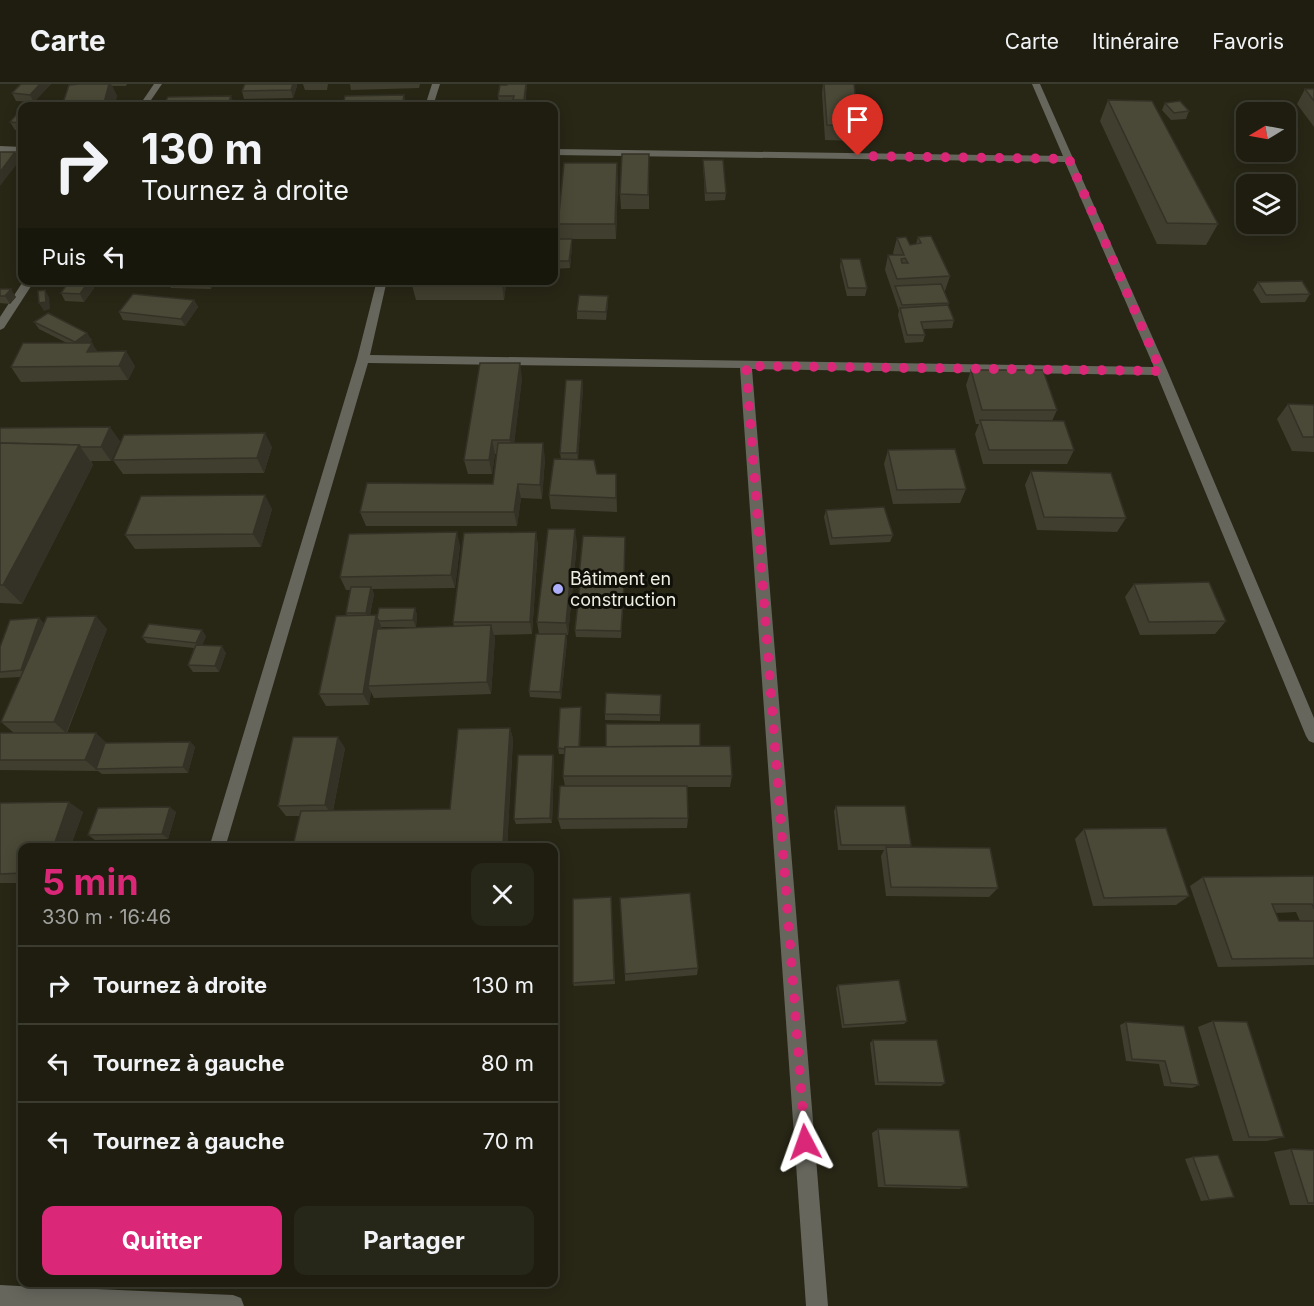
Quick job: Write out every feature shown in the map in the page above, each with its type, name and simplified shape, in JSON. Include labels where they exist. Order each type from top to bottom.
[{"type":"street","points":[[146,102],[158,84]]},
{"type":"street","points":[[430,102],[436,84]]},
{"type":"street","points":[[1036,84],[1161,371],[1314,736]]},
{"type":"street","points":[[0,149],[18,150]]},
{"type":"street","points":[[558,152],[1069,159]]},
{"type":"street","points":[[0,326],[27,285]]},
{"type":"street","points":[[218,843],[363,359],[381,285]]},
{"type":"street","points":[[363,359],[1161,371]]},
{"type":"street","points":[[746,366],[817,1306]]},
{"type":"street","points":[[0,1296],[85,1291],[233,1306]]},
{"type":"building","points":[[21,84],[40,84],[30,95],[12,93]]},
{"type":"building","points":[[109,84],[104,102],[63,102],[69,85]]},
{"type":"building","points":[[245,84],[293,84],[291,90],[242,91]]},
{"type":"building","points":[[526,84],[524,100],[513,100],[514,96],[498,96],[500,85]]},
{"type":"building","points":[[824,84],[854,84],[859,126],[827,125]]},
{"type":"building","points":[[1305,89],[1314,89],[1314,101]]},
{"type":"building","points":[[404,95],[403,102],[344,102],[345,96]]},
{"type":"building","points":[[231,96],[229,102],[165,102],[168,97]]},
{"type":"building","points":[[1108,100],[1152,101],[1218,224],[1167,223]]},
{"type":"building","points":[[1180,101],[1189,111],[1174,113],[1165,103]]},
{"type":"building","points":[[18,113],[18,123],[10,122]]},
{"type":"building","points":[[0,152],[15,152],[0,172]]},
{"type":"building","points":[[622,154],[649,154],[648,195],[620,194]]},
{"type":"building","points":[[703,160],[723,160],[726,193],[706,193]]},
{"type":"building","points":[[564,163],[617,163],[615,224],[558,224]]},
{"type":"building","points":[[931,236],[950,276],[897,279],[888,255],[904,255],[897,238],[906,237],[910,245],[921,243],[918,237]],"holes":[[[905,258],[908,263],[902,263],[901,259]]]},
{"type":"building","points":[[558,239],[572,239],[569,261],[558,261]]},
{"type":"building","points":[[841,259],[860,259],[867,288],[848,288]]},
{"type":"building","points":[[1302,281],[1310,294],[1266,295],[1258,282]]},
{"type":"building","points":[[941,284],[949,303],[902,305],[895,286]]},
{"type":"building","points":[[67,285],[86,285],[80,294],[61,293]]},
{"type":"building","points":[[0,289],[11,289],[5,296],[0,296]]},
{"type":"building","points":[[45,290],[46,302],[39,303],[38,291]]},
{"type":"building","points":[[133,294],[194,300],[181,319],[119,312]]},
{"type":"building","points":[[579,295],[608,296],[606,312],[577,311]]},
{"type":"building","points":[[948,305],[954,320],[921,322],[925,335],[907,335],[900,308]]},
{"type":"building","points":[[48,313],[87,333],[75,342],[34,322]]},
{"type":"building","points":[[23,343],[92,343],[87,352],[126,351],[119,366],[11,367]]},
{"type":"building","points":[[480,363],[520,363],[510,440],[492,440],[489,460],[464,460]]},
{"type":"building","points":[[971,370],[1043,370],[1057,410],[982,410]]},
{"type":"building","points":[[566,380],[582,380],[577,453],[560,453]]},
{"type":"building","points":[[1288,404],[1314,405],[1314,437],[1303,437]]},
{"type":"building","points":[[980,420],[1064,421],[1074,450],[989,450]]},
{"type":"building","points":[[110,427],[101,447],[0,443],[0,428]]},
{"type":"building","points":[[265,433],[257,458],[113,460],[124,435]]},
{"type":"building","points":[[0,443],[79,445],[3,585],[0,585]]},
{"type":"building","points":[[498,443],[543,443],[540,485],[518,484],[514,512],[360,512],[367,483],[493,484]]},
{"type":"building","points":[[955,449],[966,489],[897,490],[888,450]]},
{"type":"building","points":[[554,459],[594,460],[597,474],[616,474],[616,498],[549,495]]},
{"type":"building","points":[[1031,471],[1111,473],[1126,518],[1044,517]]},
{"type":"building","points":[[265,495],[253,534],[125,535],[141,496]]},
{"type":"building","points":[[884,507],[893,535],[832,538],[826,510]]},
{"type":"building","name":"Bâtiment en construction","points":[[548,529],[575,529],[566,623],[537,622]]},
{"type":"building","points":[[457,532],[451,575],[340,577],[349,534]]},
{"type":"building","points":[[536,532],[530,622],[453,622],[464,533]]},
{"type":"building","name":"Bâtiment en construction","points":[[583,536],[625,537],[624,577],[579,576]]},
{"type":"building","points":[[1209,582],[1226,621],[1149,622],[1134,584]]},
{"type":"building","name":"Bâtiment en construction","points":[[580,584],[624,585],[621,631],[575,630]]},
{"type":"building","points":[[351,587],[371,587],[366,613],[346,613]]},
{"type":"building","points":[[379,608],[415,608],[413,620],[379,621],[377,618]]},
{"type":"building","points":[[376,615],[363,694],[319,694],[336,616]]},
{"type":"building","points":[[96,616],[54,722],[1,722],[47,617]]},
{"type":"building","points":[[39,618],[21,670],[0,672],[0,647],[10,620]]},
{"type":"building","points":[[149,624],[202,630],[196,643],[142,637]]},
{"type":"building","points":[[491,625],[487,682],[368,686],[377,629]]},
{"type":"building","points":[[536,634],[566,634],[560,692],[529,691]]},
{"type":"building","points":[[196,645],[222,646],[215,666],[188,665]]},
{"type":"building","points":[[606,693],[661,695],[660,715],[605,714]]},
{"type":"building","points":[[581,707],[579,747],[558,748],[560,708]]},
{"type":"building","points":[[606,724],[700,724],[700,746],[606,747]]},
{"type":"building","points":[[510,728],[503,843],[294,843],[301,811],[450,809],[458,729]]},
{"type":"building","points":[[0,733],[96,733],[85,760],[0,760]]},
{"type":"building","points":[[293,737],[338,737],[325,805],[278,806]]},
{"type":"building","points":[[190,742],[183,767],[96,769],[105,743]]},
{"type":"building","points":[[730,746],[732,776],[563,776],[565,747]]},
{"type":"building","points":[[518,755],[553,755],[550,818],[514,819]]},
{"type":"building","points":[[560,786],[687,786],[688,818],[558,819]]},
{"type":"building","points":[[69,802],[55,843],[18,843],[18,873],[0,874],[0,803]]},
{"type":"building","points":[[836,806],[905,806],[911,845],[841,845]]},
{"type":"building","points":[[170,807],[162,834],[88,835],[98,808]]},
{"type":"building","points":[[1166,828],[1189,896],[1104,898],[1084,829]]},
{"type":"building","points":[[886,847],[990,848],[998,888],[891,887]]},
{"type":"building","points":[[1314,876],[1314,909],[1312,904],[1272,904],[1279,921],[1314,921],[1314,958],[1232,959],[1203,877]]},
{"type":"building","points":[[690,893],[698,968],[625,974],[620,898]]},
{"type":"building","points":[[611,897],[614,980],[573,983],[573,899]]},
{"type":"building","points":[[899,980],[907,1021],[844,1025],[838,985]]},
{"type":"building","points":[[1213,1021],[1247,1022],[1284,1137],[1249,1137]]},
{"type":"building","points":[[1126,1022],[1184,1026],[1199,1085],[1171,1083],[1165,1061],[1132,1059]]},
{"type":"building","points":[[873,1040],[937,1040],[945,1083],[878,1082]]},
{"type":"building","points":[[878,1129],[959,1130],[968,1187],[885,1185]]},
{"type":"building","points":[[1291,1149],[1314,1150],[1314,1203],[1308,1203]]},
{"type":"building","points":[[1218,1155],[1234,1197],[1209,1200],[1193,1157]]},
{"type":"place","name":"Bâtiment en construction","points":[[558,589]]},
{"type":"route","points":[[805,1142],[746,366],[1161,371],[1069,159],[858,156]]}]
